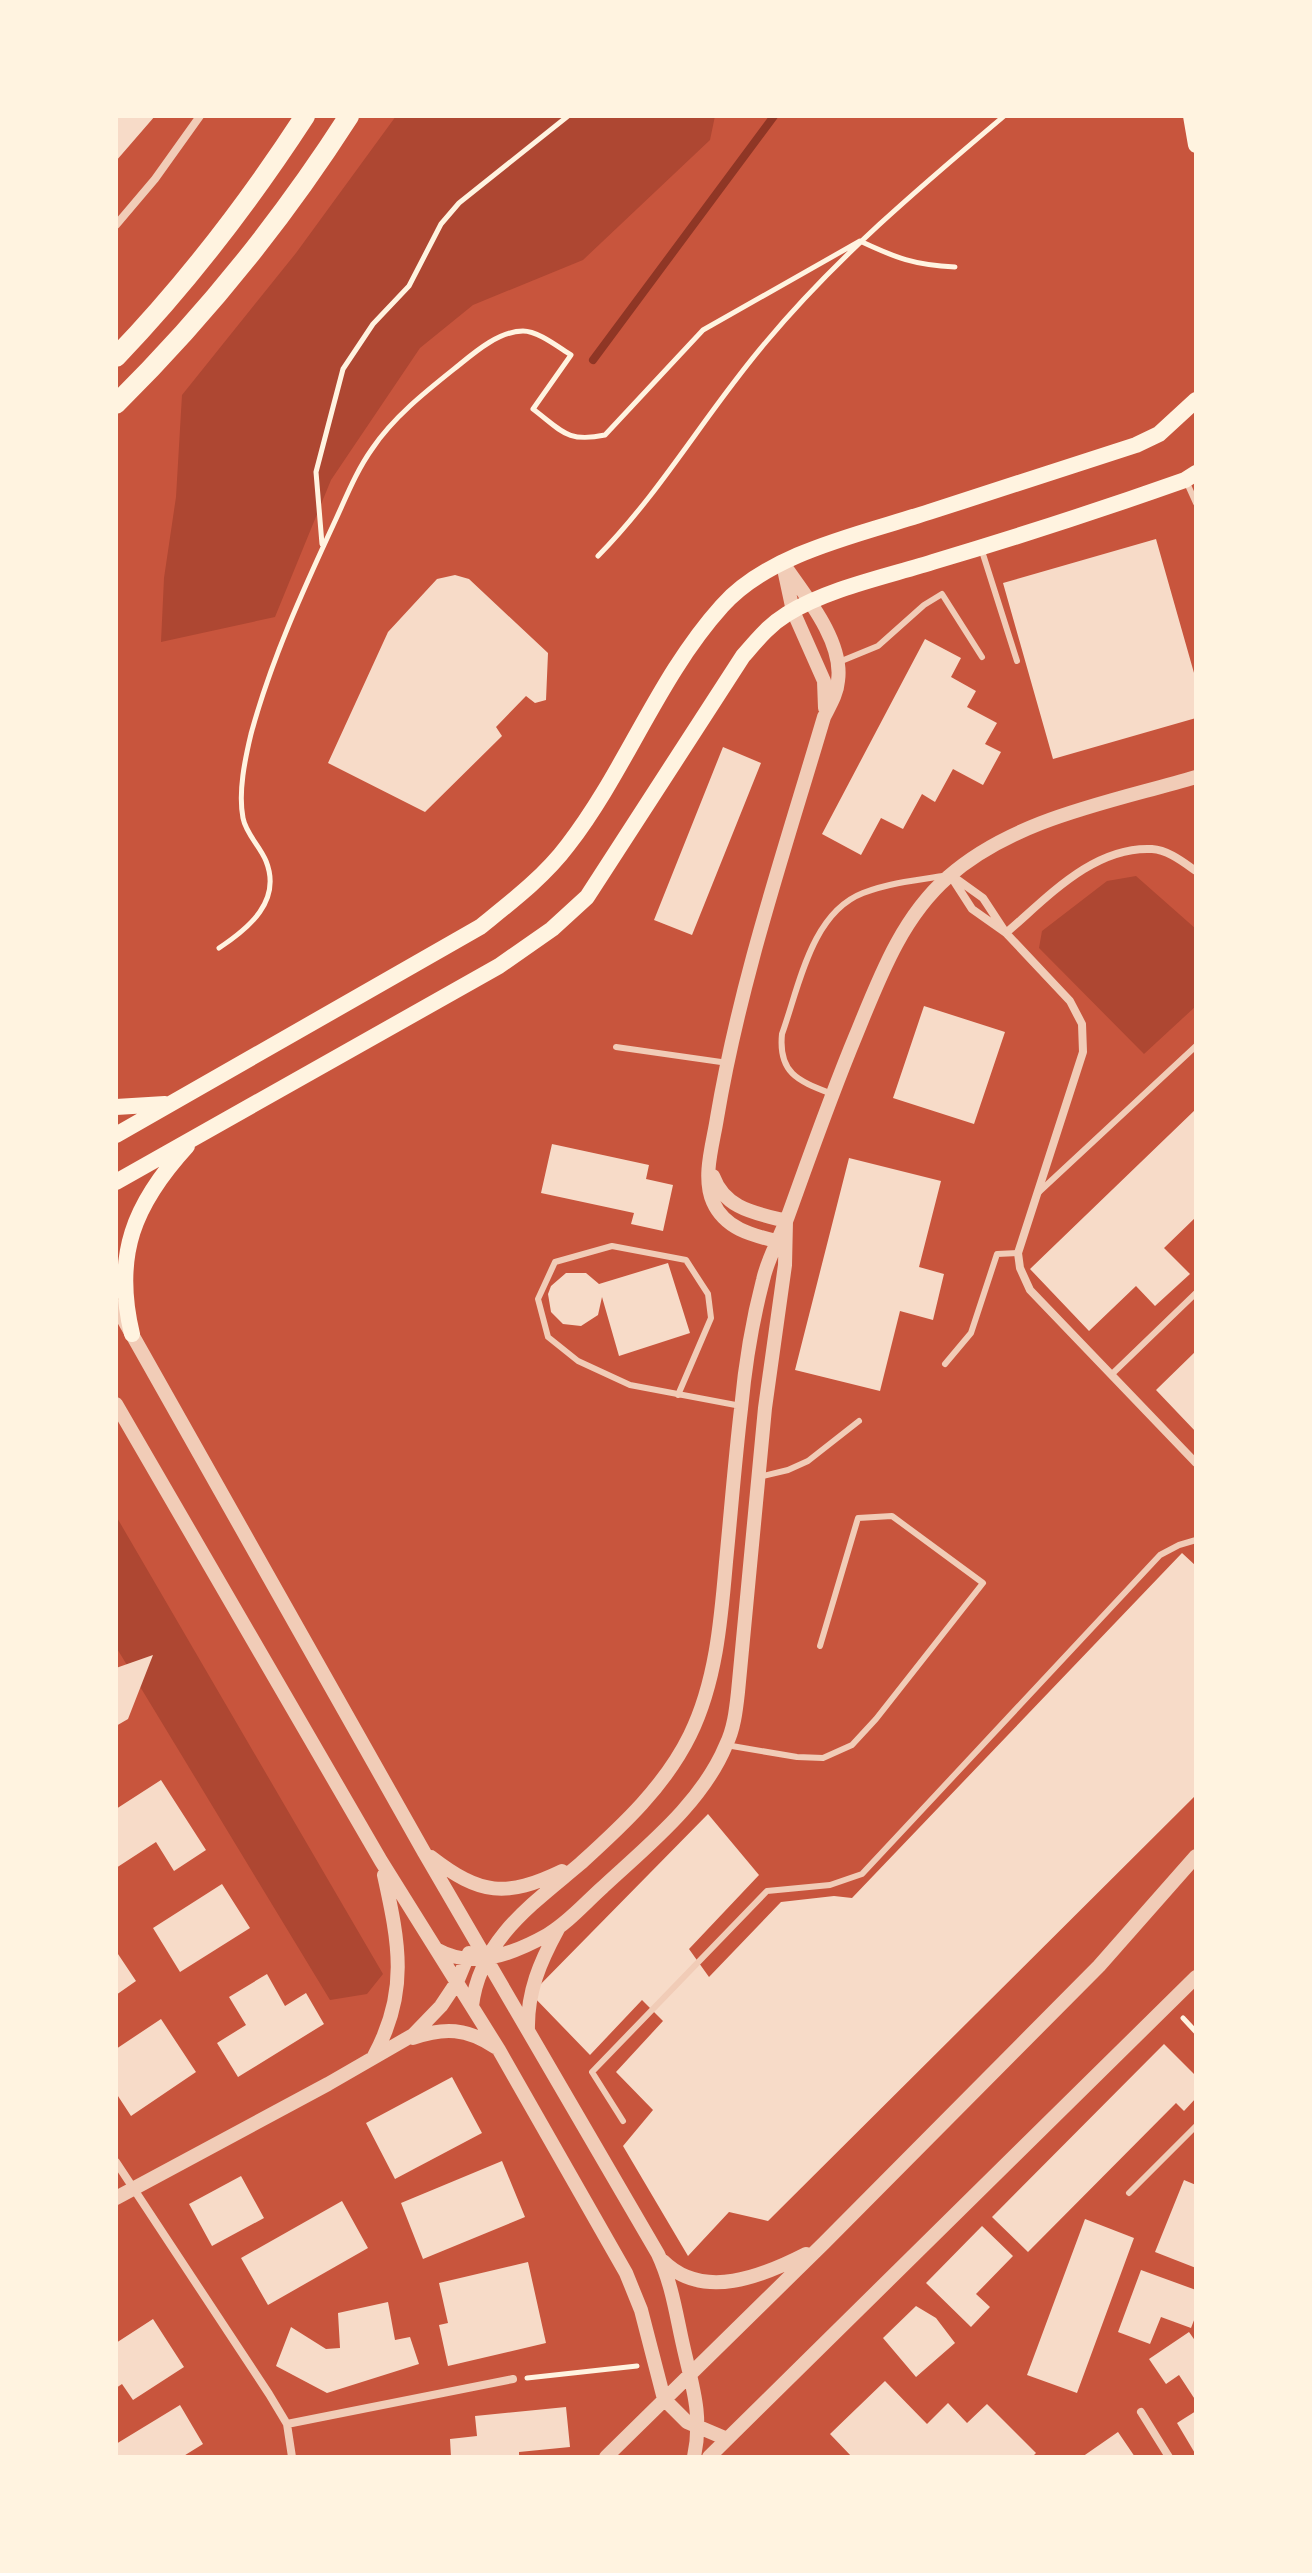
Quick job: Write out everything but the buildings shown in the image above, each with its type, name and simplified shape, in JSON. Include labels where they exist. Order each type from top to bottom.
[{"type":"main road","points":[[116,357],[213,247],[305,116]]},
{"type":"main road","points":[[116,404],[174,346],[228,285],[282,215],[349,116]]},
{"type":"main road","points":[[1191,116],[1196,145]]},
{"type":"main road","points":[[116,1135],[480,927],[523,892],[575,835],[657,698],[722,605],[741,587],[782,562],[1136,445],[1159,434],[1196,400]]},
{"type":"main road","points":[[116,1182],[499,966],[552,929],[595,886],[743,656],[764,632],[793,611],[1191,476]]},
{"type":"main road","points":[[116,1107],[175,1103]]},
{"type":"main road","points":[[132,1334],[124,1284],[130,1235],[158,1181],[198,1135]]},
{"type":"street","points":[[116,225],[155,179],[200,116]]},
{"type":"street","points":[[781,1242],[729,1224],[712,1201],[709,1186],[710,1161],[747,976],[824,717],[838,682],[839,662],[834,647],[810,603],[782,562]]},
{"type":"street","points":[[782,562],[793,611],[824,681],[824,717]]},
{"type":"street","points":[[472,2006],[487,1959],[501,1936],[525,1909],[640,1808],[670,1772],[692,1733],[719,1638],[741,1406],[755,1310],[832,1094],[875,988],[914,913],[951,875],[1003,841],[1048,820],[1196,777]]},
{"type":"street","points":[[1006,933],[1072,877],[1099,861],[1125,851],[1155,849],[1176,857],[1196,871]]},
{"type":"street","points":[[951,875],[983,898],[1006,933],[1070,1001],[1082,1024],[1083,1052],[1018,1253],[1020,1268],[1030,1290],[1196,1463]]},
{"type":"street","points":[[951,875],[972,909],[1006,933]]},
{"type":"street","points":[[710,1161],[718,1189],[726,1199],[746,1210],[786,1221]]},
{"type":"street","points":[[436,1949],[466,1960],[487,1959],[530,1943],[559,1927],[685,1808],[712,1771],[726,1745],[735,1717],[738,1692],[781,1242]]},
{"type":"street","points":[[116,1306],[424,1852],[658,2254],[672,2291],[697,2398],[698,2428],[694,2457]]},
{"type":"street","points":[[116,1404],[381,1861],[499,2050],[630,2280],[644,2319],[664,2399],[677,2416],[727,2439]]},
{"type":"street","points":[[424,1852],[463,1879],[493,1890],[530,1884],[581,1863]]},
{"type":"street","points":[[606,2457],[1099,1966],[1196,1856]]},
{"type":"street","points":[[374,2056],[388,2030],[398,1985],[399,1963],[381,1861]]},
{"type":"street","points":[[528,2030],[531,1989],[559,1927]]},
{"type":"street","points":[[401,2042],[436,2013],[457,1982],[466,1960],[471,1934]]},
{"type":"street","points":[[709,2457],[1196,1977]]},
{"type":"street","points":[[116,2198],[401,2042],[429,2032],[455,2030],[476,2036],[499,2050]]},
{"type":"street","points":[[116,2162],[287,2424],[292,2457]]},
{"type":"street","points":[[658,2254],[681,2275],[698,2282],[713,2283],[746,2278],[774,2269],[824,2243]]},
{"type":"street","points":[[287,2424],[513,2379]]},
{"type":"street","points":[[1141,2412],[1169,2457]]},
{"type":"lane","points":[[1191,476],[1196,503]]},
{"type":"lane","points":[[981,548],[1017,661]]},
{"type":"lane","points":[[839,662],[878,646],[924,605],[942,594],[982,657]]},
{"type":"lane","points":[[832,1094],[792,1074],[784,1064],[780,1051],[782,1034],[820,932],[837,909],[862,893],[892,884],[951,875]]},
{"type":"lane","points":[[1036,1194],[1196,1046]]},
{"type":"lane","points":[[616,1047],[728,1063]]},
{"type":"lane","points":[[678,1395],[711,1318],[708,1294],[686,1260],[612,1246],[555,1262],[538,1299],[548,1337],[578,1361],[630,1385],[678,1395],[741,1406]]},
{"type":"lane","points":[[945,1364],[971,1333],[997,1254],[1018,1253]]},
{"type":"lane","points":[[1111,1375],[1196,1293]]},
{"type":"lane","points":[[758,1477],[788,1470],[808,1461],[859,1421]]},
{"type":"lane","points":[[726,1745],[797,1757],[823,1758],[852,1745],[983,1583],[892,1516],[858,1518],[820,1646]]},
{"type":"lane","points":[[623,2121],[592,2072],[767,1891],[830,1885],[862,1874],[1160,1555],[1196,1540]]},
{"type":"lane","points":[[1129,2193],[1196,2126]]},
{"type":"path","points":[[322,545],[316,472],[343,369],[373,324],[409,286],[441,224],[459,203],[568,116]]},
{"type":"path","points":[[598,556],[661,484],[764,345],[799,304],[860,241],[1004,116]]},
{"type":"path","points":[[219,948],[255,921],[266,902],[271,882],[265,860],[244,821],[241,798],[251,735],[322,545],[356,475],[372,448],[389,428],[442,379],[498,338],[527,331],[571,355],[533,409],[570,438],[587,439],[605,435],[703,330],[860,241]]},
{"type":"path","points":[[860,241],[897,258],[922,265],[955,267]]},
{"type":"path","points":[[1178,2013],[1196,2032]]},
{"type":"path","points":[[513,2379],[654,2364]]},
{"type":"shaded area","points":[[396,116],[715,116],[710,140],[583,260],[473,305],[420,348],[331,480],[275,617],[161,642],[164,578],[176,497],[182,395],[296,253]]},
{"type":"shaded area","points":[[1136,876],[1196,929],[1196,1006],[1144,1054],[1039,948],[1042,931],[1107,881]]},
{"type":"shaded area","points":[[116,1516],[383,1974],[367,1994],[330,2000],[116,1647]]},
{"type":"waterway","points":[[593,360],[774,116]]}]
